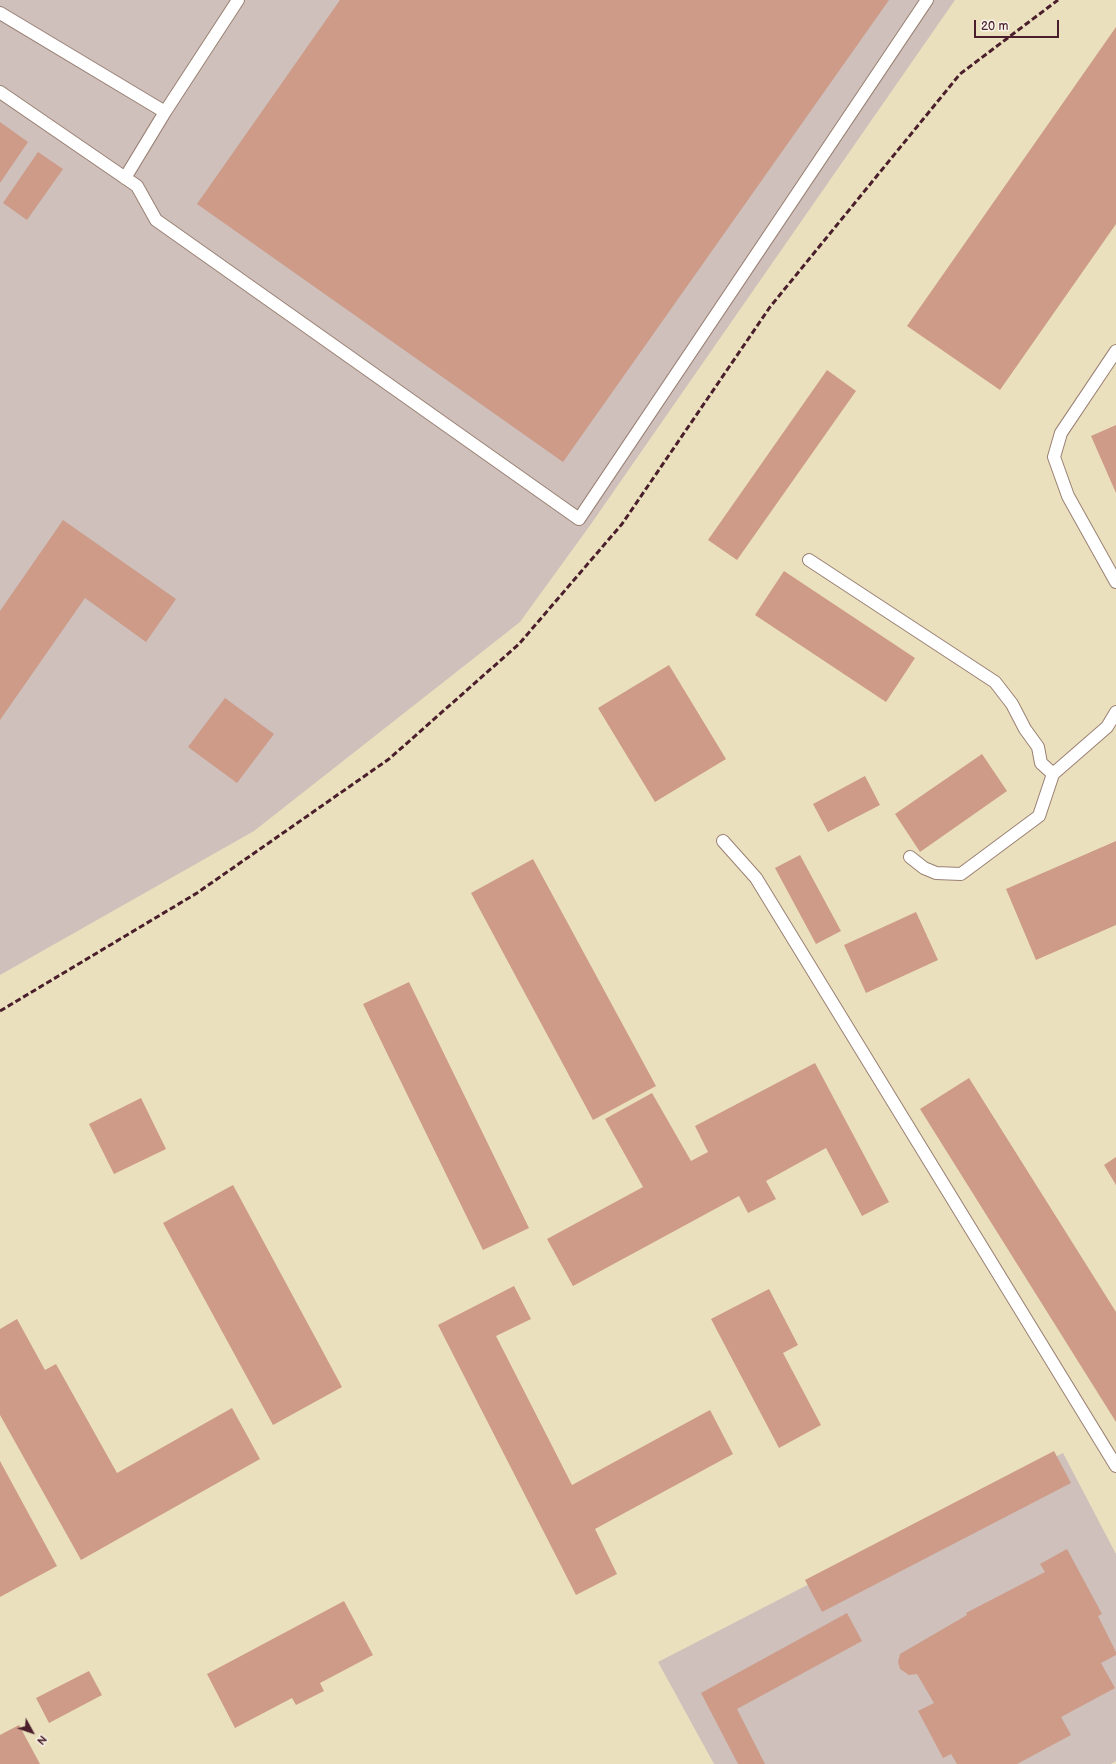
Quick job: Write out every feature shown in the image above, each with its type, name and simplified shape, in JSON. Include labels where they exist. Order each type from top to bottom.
[{"type":"lane","points":[[125,178],[165,112],[238,0]]},
{"type":"lane","points":[[0,92],[137,186],[156,220],[578,519],[927,0]]},
{"type":"lane","points":[[0,13],[165,112]]},
{"type":"lane","points":[[1116,351],[1061,433],[1054,457],[1068,496],[1116,582]]},
{"type":"lane","points":[[809,560],[995,682],[1012,704],[1025,729],[1038,747],[1041,763],[1053,774]]},
{"type":"lane","points":[[910,858],[924,868],[936,873],[961,874],[1039,816],[1053,774],[1107,727],[1116,712]]},
{"type":"lane","points":[[723,841],[756,878],[1116,1466]]},
{"type":"shaded area","points":[[0,0],[955,0],[591,524],[520,622],[254,831],[0,975]]},
{"type":"shaded area","points":[[1063,1453],[1116,1554],[1116,1761],[1111,1764],[714,1764],[658,1662]]},
{"type":"building","points":[[340,0],[889,0],[563,462],[197,204]]},
{"type":"building","points":[[1116,27],[1116,224],[1000,390],[907,326]]},
{"type":"building","points":[[0,122],[28,142],[0,183]]},
{"type":"building","points":[[38,152],[63,169],[27,220],[3,203]]},
{"type":"building","points":[[827,370],[856,391],[737,560],[708,540]]},
{"type":"building","points":[[1116,425],[1116,493],[1091,436]]},
{"type":"building","points":[[63,520],[176,599],[146,642],[85,598],[0,720],[0,611]]},
{"type":"building","points":[[784,571],[915,658],[886,702],[755,615]]},
{"type":"building","points":[[669,665],[726,759],[655,802],[598,708]]},
{"type":"building","points":[[225,698],[274,734],[237,783],[188,747]]},
{"type":"building","points":[[982,754],[1007,791],[920,852],[895,814]]},
{"type":"building","points":[[865,776],[880,805],[828,832],[813,804]]},
{"type":"building","points":[[1116,841],[1116,925],[1036,960],[1006,889]]},
{"type":"building","points":[[800,855],[841,931],[816,944],[775,868]]},
{"type":"building","points":[[533,859],[656,1086],[593,1120],[471,893]]},
{"type":"building","points":[[916,912],[938,960],[866,993],[844,945]]},
{"type":"building","points":[[409,982],[529,1228],[483,1250],[363,1004]]},
{"type":"building","points":[[815,1063],[889,1202],[862,1216],[826,1148],[766,1181],[776,1199],[748,1213],[739,1196],[573,1286],[547,1239],[643,1187],[605,1119],[652,1093],[691,1161],[708,1152],[695,1126]]},
{"type":"building","points":[[969,1078],[1116,1312],[1116,1422],[920,1109]]},
{"type":"building","points":[[141,1098],[166,1149],[114,1174],[89,1124]]},
{"type":"building","points":[[1116,1157],[1116,1185],[1104,1165]]},
{"type":"building","points":[[233,1185],[342,1387],[273,1425],[163,1223]]},
{"type":"building","points":[[514,1286],[531,1319],[496,1336],[572,1485],[710,1410],[733,1454],[595,1529],[617,1574],[576,1595],[438,1325]]},
{"type":"building","points":[[769,1289],[798,1345],[783,1353],[821,1425],[779,1448],[711,1319]]},
{"type":"building","points":[[17,1319],[45,1370],[56,1364],[117,1473],[232,1408],[260,1459],[81,1560],[0,1415],[0,1329]]},
{"type":"building","points":[[1054,1451],[1071,1483],[822,1612],[805,1580]]},
{"type":"building","points":[[0,1461],[57,1566],[0,1597]]},
{"type":"building","points":[[1067,1549],[1102,1614],[1098,1616],[1116,1652],[1116,1655],[1101,1663],[1115,1688],[1061,1717],[1071,1735],[1017,1764],[957,1764],[951,1754],[943,1758],[918,1711],[934,1703],[917,1674],[909,1675],[900,1669],[898,1662],[900,1654],[967,1615],[966,1613],[1045,1572],[1040,1564]]},
{"type":"building","points":[[344,1601],[373,1655],[320,1683],[324,1691],[296,1705],[292,1698],[235,1728],[207,1674]]},
{"type":"building","points":[[847,1613],[862,1641],[737,1709],[765,1764],[738,1764],[701,1693]]},
{"type":"building","points":[[89,1671],[102,1695],[49,1723],[36,1698]]},
{"type":"building","points":[[19,1725],[40,1764],[0,1764],[0,1735]]},
{"type":"railway","points":[[0,1011],[197,893],[389,759],[519,644],[622,524],[770,307],[960,74],[1058,0]]}]
